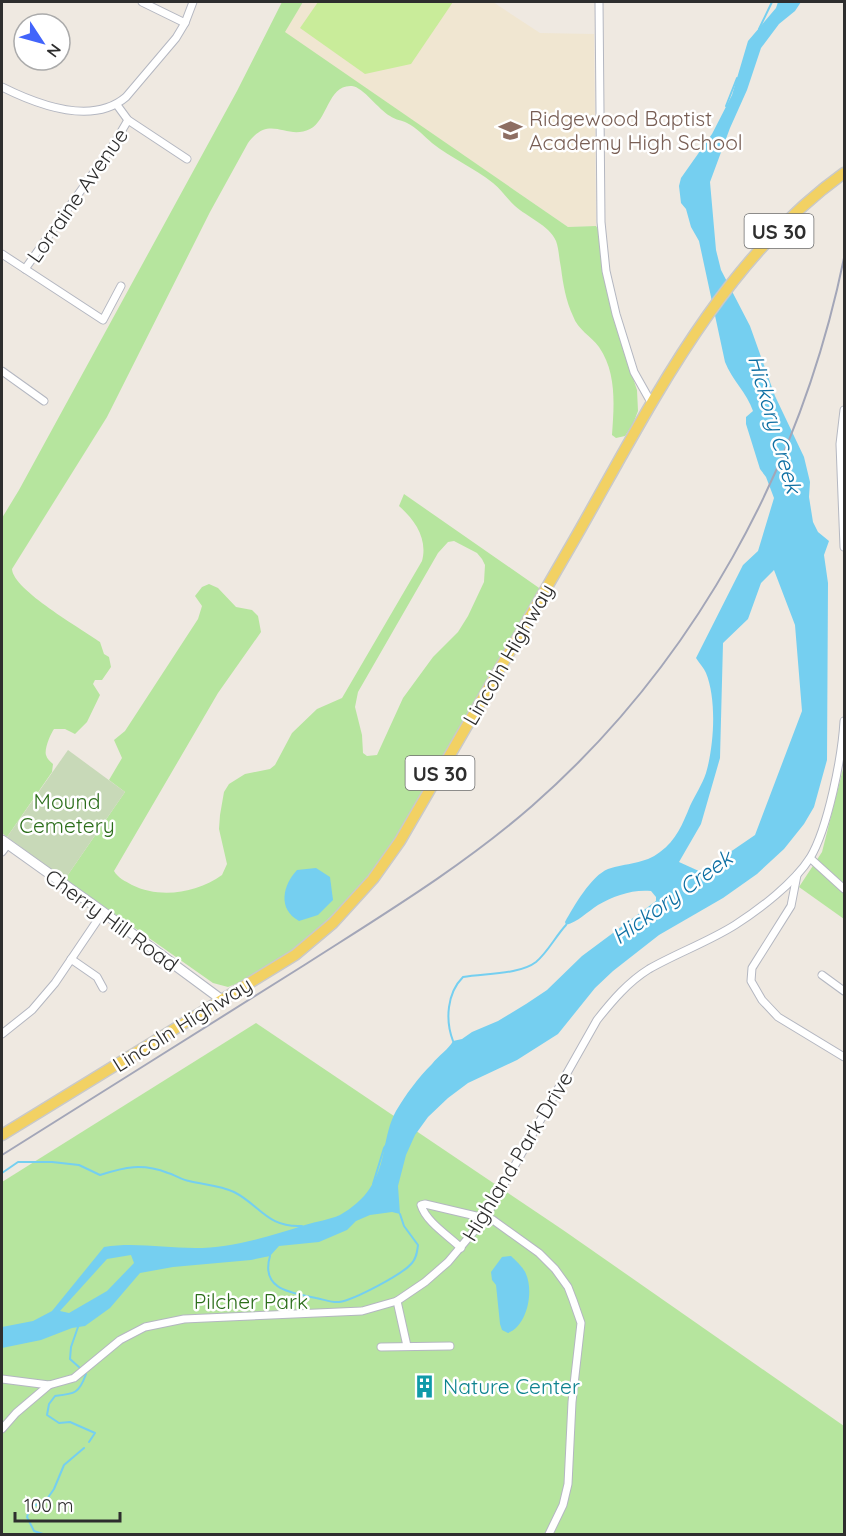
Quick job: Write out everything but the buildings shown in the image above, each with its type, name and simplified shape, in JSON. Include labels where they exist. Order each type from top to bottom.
[{"type":"main road","name":"Lincoln Highway","points":[[829,184],[844,167]]},
{"type":"main road","name":"Lincoln Highway","points":[[2,1135],[296,955],[333,923],[373,879],[400,841],[652,404],[699,329],[761,248],[796,213],[844,173]]},
{"type":"street","points":[[142,2],[185,24]]},
{"type":"street","points":[[2,87],[34,102],[61,109],[84,111],[117,105],[177,38],[193,2]]},
{"type":"street","points":[[599,2],[601,222],[606,271],[616,314],[634,372],[652,404]]},
{"type":"street","points":[[117,105],[128,120],[187,159]]},
{"type":"street","name":"Lorraine Avenue","points":[[25,269],[114,144],[128,120]]},
{"type":"street","points":[[2,254],[103,320],[121,286]]},
{"type":"street","points":[[2,371],[44,401]]},
{"type":"street","points":[[844,410],[840,444],[844,547]]},
{"type":"street","name":"Highland Park Drive","points":[[2,1379],[49,1385],[74,1378],[120,1340],[145,1327],[184,1319],[362,1311],[397,1301],[425,1282],[461,1248],[485,1218],[597,1020],[618,994],[648,970],[735,925],[797,875],[810,858],[820,838],[834,782],[844,721]]},
{"type":"street","name":"Cherry Hill Road","points":[[4,845],[104,912],[222,1000]]},
{"type":"street","points":[[810,858],[844,889]]},
{"type":"street","points":[[797,875],[791,906],[752,968],[751,981],[762,1000],[778,1017],[844,1057]]},
{"type":"street","points":[[2,1034],[32,1010],[55,983],[104,912]]},
{"type":"street","points":[[71,959],[97,977],[103,988]]},
{"type":"street","points":[[822,975],[844,991]]},
{"type":"street","points":[[461,1248],[433,1222],[421,1205],[493,1220],[539,1253],[568,1287],[581,1323],[572,1402],[568,1484],[563,1505],[549,1534]]},
{"type":"street","points":[[397,1301],[407,1346]]},
{"type":"street","points":[[381,1347],[450,1346]]},
{"type":"street","points":[[2,1429],[16,1413],[49,1385]]},
{"type":"shaded area","name":"Ridgewood Baptist Academy High School","points":[[303,2],[493,2],[540,33],[594,34],[596,226],[568,227],[284,32]]},
{"type":"green space","points":[[282,2],[303,2],[285,32],[568,227],[596,226],[599,231],[607,293],[637,390],[638,411],[625,436],[616,438],[612,435],[613,390],[609,368],[599,347],[575,321],[564,286],[556,241],[548,230],[515,206],[496,185],[439,148],[411,125],[386,113],[361,90],[352,86],[344,87],[333,96],[321,118],[310,129],[293,132],[271,129],[256,134],[248,143],[210,212],[107,417],[12,569],[15,578],[36,598],[100,642],[104,654],[109,657],[111,667],[102,680],[95,680],[93,684],[100,695],[87,722],[75,734],[65,729],[54,729],[46,752],[47,758],[53,764],[52,772],[7,837],[2,833],[2,518],[237,91]]},
{"type":"green space","points":[[318,2],[453,2],[411,64],[365,74],[300,28]]},
{"type":"green space","points":[[404,494],[542,590],[385,856],[334,914],[295,948],[251,977],[228,987],[213,983],[65,879],[125,792],[109,780],[122,758],[114,740],[125,731],[198,619],[202,606],[195,596],[202,587],[209,584],[218,588],[236,607],[252,610],[258,616],[261,632],[218,693],[114,871],[132,885],[166,893],[190,890],[222,875],[227,864],[219,829],[220,815],[224,792],[229,784],[245,774],[270,769],[275,765],[292,733],[317,709],[342,698],[422,561],[423,545],[419,530],[399,506]],"holes":[[[454,541],[477,553],[485,565],[484,582],[468,616],[458,632],[433,657],[403,698],[377,755],[367,756],[363,753],[362,735],[355,707],[358,692],[438,553],[448,542]]]},
{"type":"green space","name":"Mound Cemetery","points":[[68,750],[125,792],[65,879],[7,837]]},
{"type":"green space","points":[[844,765],[844,919],[799,887],[822,852]]},
{"type":"green space","name":"Pilcher Park","points":[[256,1023],[563,1230],[844,1426],[844,1534],[2,1534],[2,1182]]},
{"type":"water","points":[[778,2],[801,2],[795,11],[779,24],[761,48],[747,90],[710,182],[716,250],[721,270],[750,326],[775,396],[804,457],[810,482],[809,497],[813,522],[818,532],[829,541],[824,555],[828,583],[827,760],[814,807],[784,849],[757,874],[723,898],[659,935],[613,971],[595,988],[558,1034],[517,1060],[468,1083],[428,1117],[415,1135],[406,1155],[398,1186],[400,1214],[392,1212],[370,1215],[356,1221],[347,1230],[319,1242],[279,1246],[270,1256],[140,1273],[110,1308],[85,1326],[72,1328],[41,1340],[2,1348],[2,1327],[33,1321],[52,1311],[104,1247],[138,1245],[195,1248],[237,1244],[332,1218],[349,1209],[364,1196],[375,1179],[382,1160],[388,1130],[396,1111],[408,1092],[453,1041],[462,1039],[498,1021],[547,990],[582,956],[656,901],[651,891],[630,892],[604,902],[570,924],[566,925],[565,922],[595,878],[608,869],[654,856],[666,848],[682,825],[703,782],[711,750],[712,696],[705,671],[696,658],[743,565],[758,551],[774,498],[766,477],[760,469],[746,424],[746,417],[753,411],[725,362],[699,241],[691,227],[686,209],[681,203],[679,186],[681,178],[712,134],[732,95],[748,41],[776,8]],"holes":[[[774,570],[795,625],[802,711],[755,835],[701,872],[679,862],[701,824],[720,758],[723,643],[748,619],[761,583]],[[131,1255],[134,1263],[107,1291],[69,1313],[60,1311],[107,1259]]]},
{"type":"water","points":[[316,868],[330,877],[333,900],[318,915],[299,921],[287,910],[285,904],[284,897],[288,883],[297,870]]},
{"type":"water","points":[[511,1256],[525,1272],[529,1299],[520,1323],[508,1333],[502,1330],[500,1324],[496,1285],[492,1280],[491,1272],[502,1257]]},
{"type":"waterway","name":"Hickory Creek","points":[[759,29],[772,2]]},
{"type":"waterway","name":"Hickory Creek","points":[[726,106],[737,78]]},
{"type":"waterway","points":[[453,1041],[450,1033],[449,1007],[454,991],[463,977],[511,971],[529,966],[544,954],[566,925]]},
{"type":"waterway","name":"Hickory Creek","points":[[373,1184],[388,1142]]},
{"type":"waterway","points":[[2,1173],[18,1162],[79,1165],[100,1175],[126,1168],[150,1168],[234,1192],[272,1220],[290,1226],[302,1226]]},
{"type":"waterway","points":[[270,1256],[268,1267],[270,1276],[280,1288],[330,1301],[346,1300],[389,1280],[414,1261],[418,1245],[404,1226],[400,1214]]},
{"type":"waterway","points":[[78,1327],[71,1347],[70,1359],[80,1368]]},
{"type":"waterway","points":[[86,1374],[81,1386],[75,1392],[55,1396],[49,1404],[47,1415],[59,1423],[70,1422],[95,1433],[89,1442]]},
{"type":"waterway","points":[[43,1534],[34,1531],[27,1517],[30,1508],[47,1499],[64,1465],[84,1448]]},
{"type":"railway","points":[[2,1155],[422,889],[532,806],[590,750],[643,690],[691,625],[733,557],[769,486],[800,412],[825,336],[844,258]]},
{"type":"place","name":"Ridgewood Baptist Academy High School","points":[[511,130]]},
{"type":"place","name":"Nature Center","points":[[425,1386]]}]
